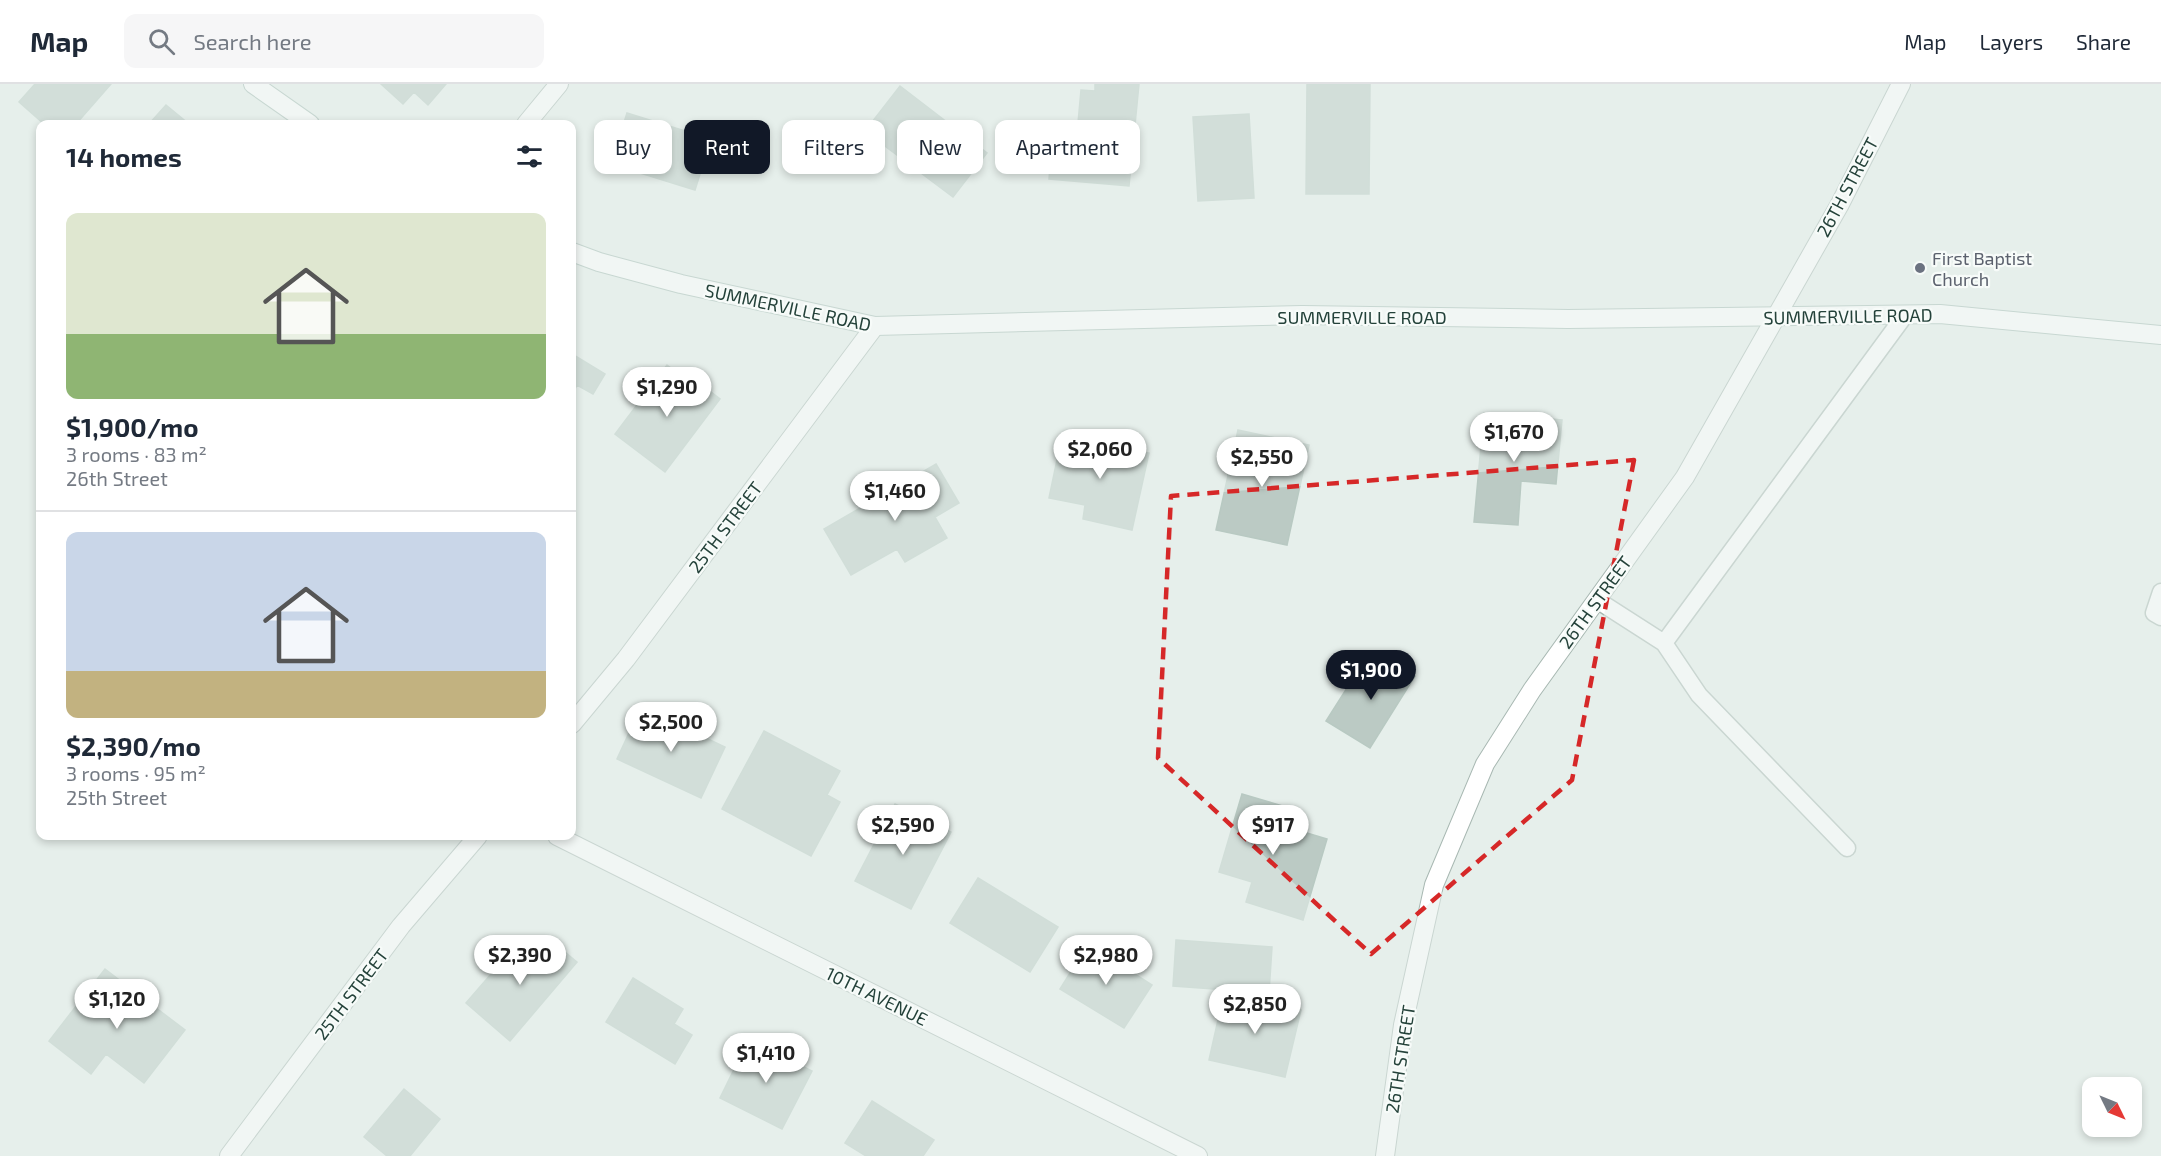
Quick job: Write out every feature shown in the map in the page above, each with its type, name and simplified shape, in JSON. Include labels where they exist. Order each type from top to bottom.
[{"type":"street","points":[[253,84],[304,120]]},
{"type":"street","points":[[529,120],[559,84]]},
{"type":"street","name":"26TH STREET","points":[[1385,1156],[1403,1025],[1434,885],[1485,764],[1532,690],[1685,477],[1840,204],[1901,84]]},
{"type":"street","name":"SUMMERVILLE ROAD","points":[[576,253],[681,284],[875,326],[1302,315],[1568,319],[1940,315],[2161,334]]},
{"type":"street","name":"25TH STREET","points":[[576,719],[626,659],[875,326]]},
{"type":"street","name":"25TH STREET","points":[[229,1156],[401,926],[475,840]]},
{"type":"street","name":"10TH AVENUE","points":[[565,840],[1198,1156]]},
{"type":"lane","points":[[1664,643],[1905,315]]},
{"type":"lane","points":[[2161,592],[2154,613],[2161,616]]},
{"type":"lane","points":[[1597,600],[1664,643],[1699,695],[1847,848]]},
{"type":"highlighted area","points":[[1634,460],[1572,780],[1371,954],[1158,758],[1171,496]]},
{"type":"building","points":[[35,84],[111,84],[80,120],[39,120],[19,102]]},
{"type":"building","points":[[381,84],[446,84],[428,105],[414,92],[403,104]]},
{"type":"building","points":[[1095,84],[1139,84],[1135,120],[1078,120],[1081,90],[1095,91]]},
{"type":"building","points":[[1307,84],[1370,84],[1369,194],[1306,194]]},
{"type":"building","points":[[900,86],[944,120],[897,120],[897,155],[885,146],[885,120],[874,120]]},
{"type":"building","points":[[166,105],[184,120],[153,120]]},
{"type":"building","points":[[627,113],[650,120],[625,120]]},
{"type":"building","points":[[1249,114],[1254,198],[1198,201],[1193,117]]},
{"type":"building","points":[[672,127],[684,131],[684,174],[700,174],[695,190],[643,174],[672,174]]},
{"type":"building","points":[[922,174],[971,174],[953,197]]},
{"type":"building","points":[[1049,174],[1130,174],[1129,186],[1049,179]]},
{"type":"building","points":[[576,356],[605,374],[593,394],[577,385],[576,387]]},
{"type":"building","points":[[667,365],[695,386],[698,382],[720,399],[665,472],[615,434]]},
{"type":"building","points":[[1484,413],[1562,420],[1556,484],[1521,481],[1518,525],[1474,522]]},
{"type":"building","points":[[1238,430],[1309,445],[1287,545],[1216,530]]},
{"type":"building","points":[[1062,436],[1149,453],[1132,530],[1083,519],[1085,505],[1049,498]]},
{"type":"building","points":[[936,464],[959,503],[935,517],[947,538],[905,562],[897,549],[851,575],[824,529]]},
{"type":"building","points":[[1380,655],[1415,676],[1370,748],[1326,721],[1359,669],[1367,674]]},
{"type":"building","points":[[641,707],[725,747],[701,798],[617,759]]},
{"type":"building","points":[[764,731],[840,771],[827,795],[840,802],[811,856],[722,809]]},
{"type":"building","points":[[1242,794],[1303,812],[1297,830],[1327,839],[1303,920],[1246,902],[1252,882],[1219,872]]},
{"type":"building","points":[[895,804],[951,832],[911,909],[855,881]]},
{"type":"building","points":[[978,878],[1058,927],[1030,972],[950,923]]},
{"type":"building","points":[[523,937],[544,955],[554,943],[577,962],[510,1041],[466,1003]]},
{"type":"building","points":[[1176,940],[1272,947],[1269,993],[1173,986]]},
{"type":"building","points":[[1088,944],[1152,985],[1124,1028],[1060,989]]},
{"type":"building","points":[[105,969],[185,1030],[144,1083],[106,1054],[91,1074],[49,1041]]},
{"type":"building","points":[[633,978],[683,1009],[674,1024],[692,1035],[675,1064],[606,1022]]},
{"type":"building","points":[[1224,993],[1301,1010],[1285,1077],[1209,1060]]},
{"type":"building","points":[[749,1039],[812,1071],[782,1129],[720,1098]]},
{"type":"building","points":[[404,1089],[440,1119],[410,1156],[387,1156],[364,1137]]},
{"type":"building","points":[[872,1101],[934,1140],[923,1156],[866,1156],[845,1143]]},
{"type":"place","name":"First Baptist Church","points":[[1920,268]]}]
